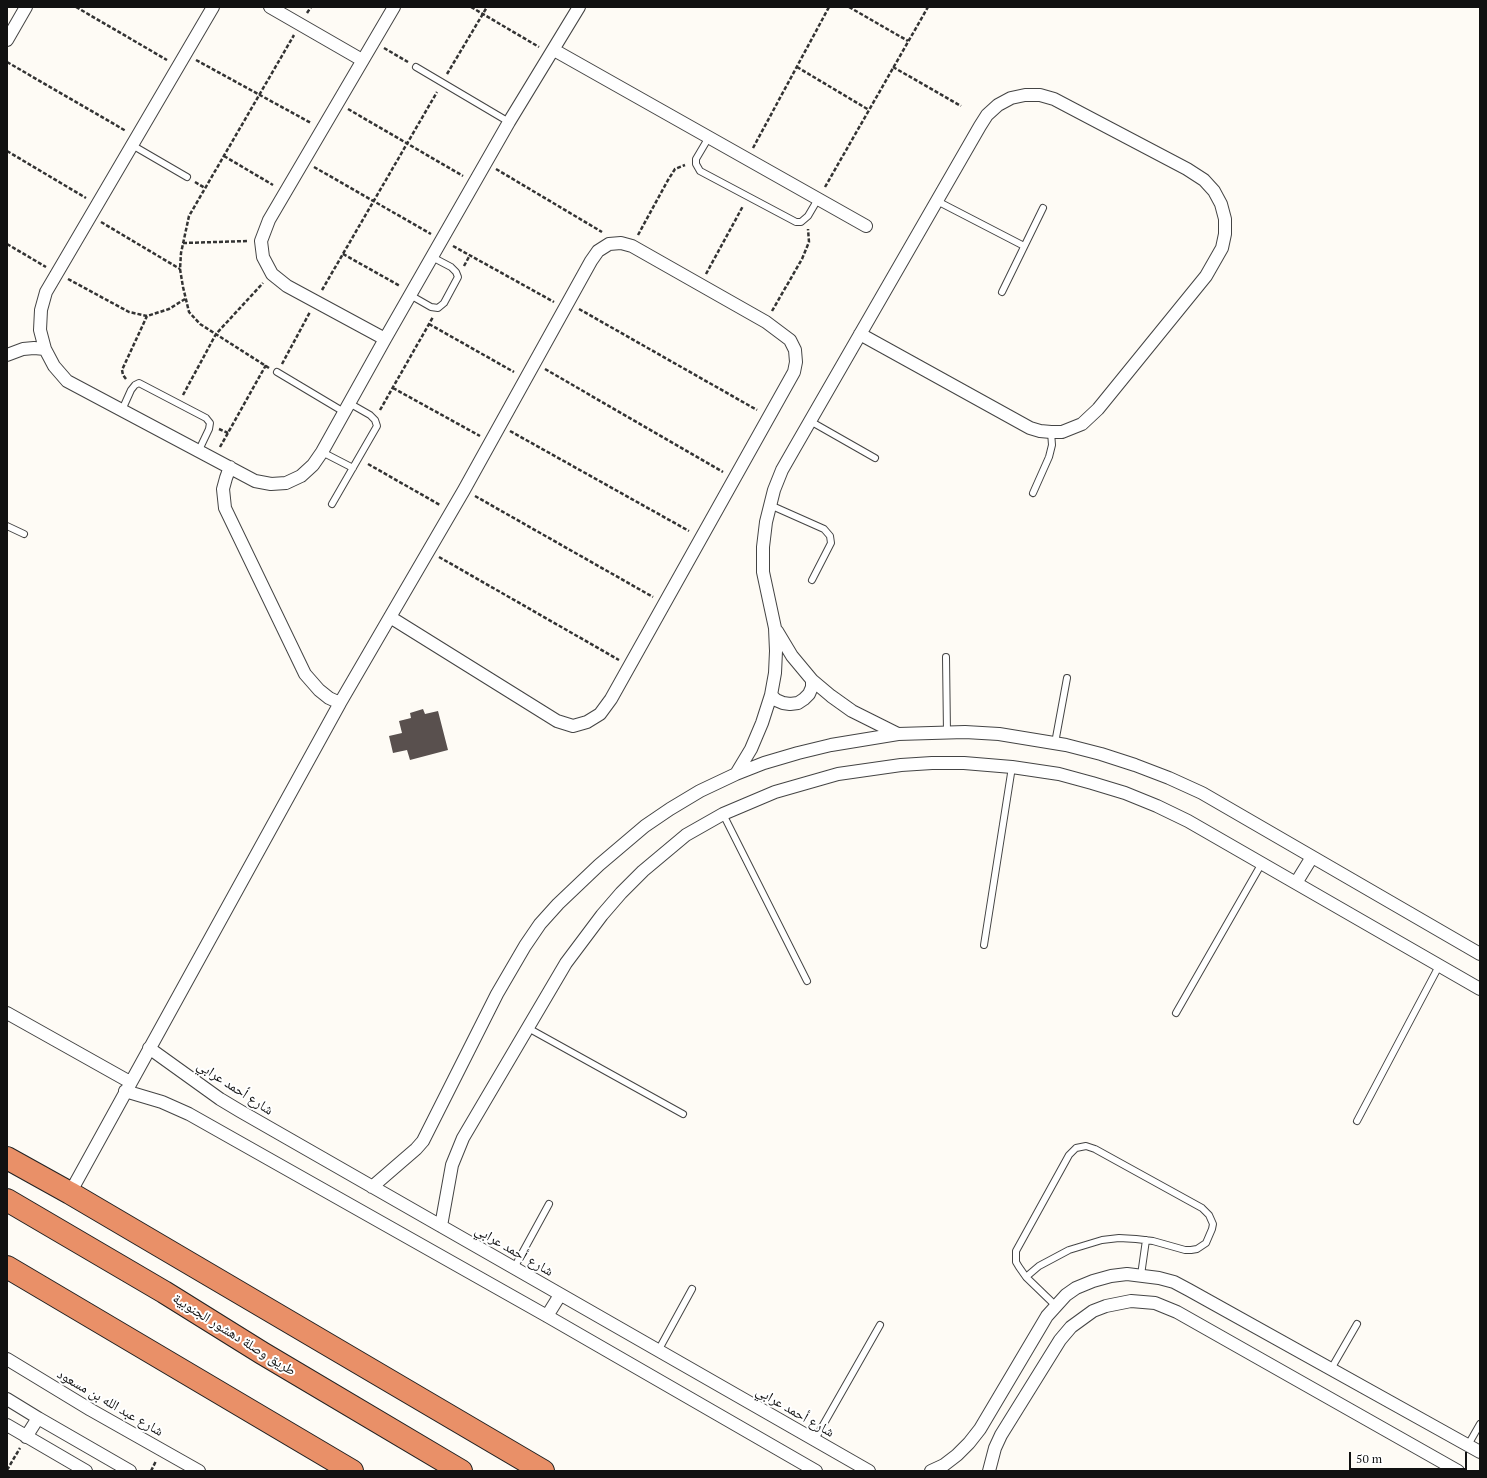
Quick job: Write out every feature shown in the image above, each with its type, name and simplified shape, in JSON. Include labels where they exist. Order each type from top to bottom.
[{"type":"highway","points":[[7,1158],[70,1193],[543,1471]]},
{"type":"highway","name":"طريق وصلة دهشور الجنوبية","points":[[7,1200],[164,1292],[262,1353],[461,1471]]},
{"type":"highway","points":[[7,1267],[352,1471]]},
{"type":"street","points":[[7,40],[26,7]]},
{"type":"street","points":[[213,7],[46,292],[40,310],[40,330],[45,349],[54,366],[67,381],[255,481],[271,484],[286,482],[301,476],[313,465],[322,452],[509,122],[579,7]]},
{"type":"street","points":[[270,7],[362,60]]},
{"type":"street","points":[[385,339],[287,286],[272,274],[263,257],[261,241],[268,220],[394,7]]},
{"type":"street","points":[[553,52],[866,226]]},
{"type":"street","points":[[736,774],[751,749],[762,723],[771,696],[775,673],[775,628],[763,572],[763,547],[766,522],[774,490],[782,470],[860,334],[987,115],[998,105],[1011,98],[1025,95],[1040,95],[1068,106],[1187,169],[1204,180],[1214,192],[1221,204],[1225,219],[1225,234],[1222,248],[1206,276],[1094,413],[1082,424],[1062,432],[1040,431],[1030,428],[860,334]]},
{"type":"street","points":[[70,1193],[340,703],[451,511],[464,490],[598,251],[609,244],[627,244],[766,322],[790,340],[795,350],[796,362],[794,372],[611,699],[600,714],[587,722],[573,726],[557,721],[390,617]]},
{"type":"street","points":[[7,355],[23,349],[45,349]]},
{"type":"street","points":[[230,467],[223,489],[225,508],[306,674],[319,690],[340,703]]},
{"type":"street","points":[[775,628],[792,656],[812,680],[852,711],[898,734]]},
{"type":"street","points":[[771,696],[783,703],[798,703],[809,694],[812,687],[812,680]]},
{"type":"street","points":[[372,1187],[424,1141],[524,946],[540,924],[558,904],[599,865],[645,826],[700,791],[764,763],[832,745],[898,734],[947,732],[999,734],[1055,743],[1101,754],[1169,778],[1202,794],[1480,954]]},
{"type":"street","points":[[441,1226],[452,1166],[456,1152],[463,1138],[566,963],[621,893],[643,871],[686,835],[723,814],[750,801],[787,788],[838,774],[869,769],[932,763],[964,763],[1012,767],[1059,774],[1125,793],[1188,820],[1480,989]]},
{"type":"street","points":[[1296,883],[1312,857]]},
{"type":"street","points":[[7,1013],[128,1086],[189,1114],[547,1316],[816,1471]]},
{"type":"street","name":"شارع أحمد عرابي","points":[[149,1048],[220,1099],[869,1471]]},
{"type":"street","points":[[931,1471],[944,1465],[970,1442],[980,1429],[1046,1316],[1066,1295],[1076,1288],[1093,1280],[1127,1274],[1159,1278],[1179,1285],[1480,1452]]},
{"type":"street","points":[[547,1316],[560,1294]]},
{"type":"street","points":[[989,1471],[995,1448],[1001,1435],[1060,1340],[1071,1327],[1093,1311],[1106,1306],[1131,1301],[1155,1303],[1177,1312],[1458,1471]]},
{"type":"street","name":"شارع عبد الله بن مسعود","points":[[7,1359],[90,1410],[199,1471]]},
{"type":"street","points":[[7,1398],[38,1418],[130,1471]]},
{"type":"street","points":[[26,1437],[38,1418]]},
{"type":"street","points":[[7,1425],[86,1471]]},
{"type":"lane","points":[[416,67],[509,122]]},
{"type":"lane","points":[[708,137],[696,159],[696,164],[700,171],[796,222],[801,222],[808,216],[818,199]]},
{"type":"lane","points":[[134,141],[187,177]]},
{"type":"lane","points":[[937,201],[1024,246]]},
{"type":"lane","points":[[1002,292],[1043,208]]},
{"type":"lane","points":[[411,294],[431,307],[438,308],[444,303],[458,277],[456,272],[451,267],[432,257]]},
{"type":"lane","points":[[277,372],[347,408],[370,414],[375,420],[377,426],[332,504]]},
{"type":"lane","points":[[122,410],[135,385],[139,383],[178,403],[206,418],[210,423],[209,429],[198,450]]},
{"type":"lane","points":[[810,421],[875,458]]},
{"type":"lane","points":[[1033,493],[1050,457],[1052,445],[1051,432]]},
{"type":"lane","points":[[322,452],[353,468]]},
{"type":"lane","points":[[770,505],[824,529],[830,536],[831,543],[812,580]]},
{"type":"lane","points":[[7,526],[24,534]]},
{"type":"lane","points":[[946,657],[947,732]]},
{"type":"lane","points":[[1055,743],[1067,678]]},
{"type":"lane","points":[[984,945],[1012,767]]},
{"type":"lane","points":[[723,814],[807,981]]},
{"type":"lane","points":[[1176,1013],[1262,862]]},
{"type":"lane","points":[[1357,1122],[1439,966]]},
{"type":"lane","points":[[528,1028],[683,1114]]},
{"type":"lane","points":[[1026,1277],[1039,1266],[1069,1250],[1085,1244],[1119,1238],[1146,1240],[1186,1250],[1197,1249],[1206,1243],[1213,1224],[1212,1219],[1202,1208],[1094,1149],[1086,1146],[1072,1151],[1016,1251],[1016,1262],[1026,1277],[1056,1306]]},
{"type":"lane","points":[[514,1268],[549,1204]]},
{"type":"lane","points":[[1141,1275],[1146,1240]]},
{"type":"lane","points":[[658,1351],[692,1288]]},
{"type":"lane","points":[[1331,1369],[1357,1324]]},
{"type":"lane","points":[[814,1440],[880,1325]]},
{"type":"lane","points":[[1468,1445],[1480,1424]]},
{"type":"path","points":[[76,7],[178,66]]},
{"type":"path","points":[[311,7],[189,216],[181,253],[180,269],[185,299],[189,312],[200,324],[277,372],[343,254],[487,7]]},
{"type":"path","points":[[471,7],[553,52]]},
{"type":"path","points":[[747,159],[829,7]]},
{"type":"path","points":[[849,7],[908,41]]},
{"type":"path","points":[[818,199],[928,7]]},
{"type":"path","points":[[373,42],[416,67]]},
{"type":"path","points":[[186,54],[322,129]]},
{"type":"path","points":[[7,62],[134,141]]},
{"type":"path","points":[[797,67],[869,110]]},
{"type":"path","points":[[893,67],[961,106]]},
{"type":"path","points":[[337,103],[475,182]]},
{"type":"path","points":[[7,151],[180,269]]},
{"type":"path","points":[[224,156],[285,192]]},
{"type":"path","points":[[486,163],[627,244],[675,169],[685,165],[696,164]]},
{"type":"path","points":[[700,284],[748,197]]},
{"type":"path","points":[[766,322],[802,259],[809,242],[808,228],[804,220]]},
{"type":"path","points":[[183,243],[261,241]]},
{"type":"path","points":[[7,244],[129,312],[147,316],[169,309],[185,299]]},
{"type":"path","points":[[343,254],[411,294]]},
{"type":"path","points":[[178,403],[216,334],[272,274]]},
{"type":"path","points":[[568,303],[769,417]]},
{"type":"path","points":[[375,420],[438,308]]},
{"type":"path","points":[[135,385],[125,378],[122,370],[147,316]]},
{"type":"path","points":[[429,324],[526,378]]},
{"type":"path","points":[[534,363],[734,479]]},
{"type":"path","points":[[214,459],[266,365]]},
{"type":"path","points":[[393,388],[490,442]]},
{"type":"path","points":[[500,425],[702,538]]},
{"type":"path","points":[[358,459],[451,511]]},
{"type":"path","points":[[464,490],[665,603]]},
{"type":"path","points":[[428,551],[629,667]]},
{"type":"path","points":[[7,1470],[26,1437]]},
{"type":"building","points":[[423,709],[425,714],[438,711],[448,750],[410,760],[407,750],[393,753],[389,736],[402,733],[399,721],[411,718],[410,713]]}]
